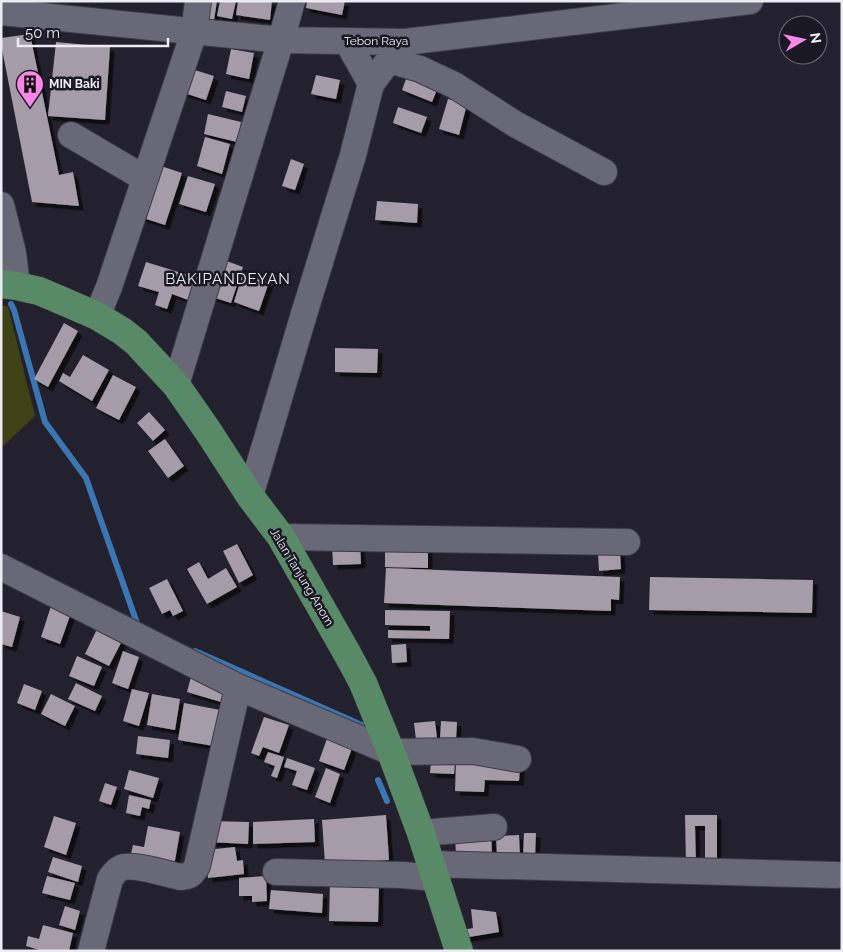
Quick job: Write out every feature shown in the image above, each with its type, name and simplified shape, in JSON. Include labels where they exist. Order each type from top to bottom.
[{"type":"main road","name":"Jalan Tanjung Anom","points":[[9,285],[39,291],[97,316],[136,342],[176,385],[250,496],[281,537],[362,683],[391,752],[421,833],[459,951]]},
{"type":"street","points":[[97,316],[109,287],[194,32],[198,1]]},
{"type":"street","points":[[176,385],[292,1]]},
{"type":"street","name":"Tebon Raya","points":[[1,12],[72,10],[194,32],[281,40],[347,41],[397,51],[572,12],[750,1]]},
{"type":"street","points":[[347,41],[371,84]]},
{"type":"street","points":[[250,496],[353,155],[371,84],[397,51],[420,69],[454,84],[515,124],[604,172]]},
{"type":"street","points":[[71,135],[144,178]]},
{"type":"street","points":[[1,205],[13,253],[9,285]]},
{"type":"street","points":[[281,537],[626,542]]},
{"type":"street","points":[[1,567],[238,687],[391,752],[473,751],[518,759]]},
{"type":"street","points":[[91,951],[110,879],[115,871],[122,867],[131,866],[186,877],[192,874],[197,866],[238,687]]},
{"type":"street","points":[[421,833],[494,827]]},
{"type":"street","points":[[276,872],[402,875],[433,871],[836,875]]},
{"type":"green space","points":[[1,306],[8,306],[35,416],[1,448]]},
{"type":"building","points":[[200,1],[217,1],[214,20],[197,18]]},
{"type":"building","points":[[220,1],[236,1],[232,19],[217,16]]},
{"type":"building","points":[[238,1],[272,1],[270,20],[236,15]]},
{"type":"building","points":[[307,1],[345,1],[342,15],[306,8]]},
{"type":"building","name":"MIN Baki","points":[[30,34],[59,175],[73,172],[79,206],[32,202],[1,44],[1,38]]},
{"type":"building","points":[[56,42],[110,47],[105,120],[48,116]]},
{"type":"building","points":[[231,49],[254,53],[249,79],[226,74]]},
{"type":"building","points":[[185,67],[214,76],[206,100],[178,91]]},
{"type":"building","points":[[409,71],[440,82],[432,102],[402,90]]},
{"type":"building","points":[[316,75],[340,80],[336,99],[311,94]]},
{"type":"building","points":[[226,91],[246,96],[242,112],[222,107]]},
{"type":"building","points":[[448,99],[467,104],[459,135],[439,129]]},
{"type":"building","points":[[398,107],[427,117],[421,133],[393,123]]},
{"type":"building","points":[[208,114],[241,122],[237,142],[204,134]]},
{"type":"building","points":[[205,137],[230,144],[222,174],[197,166]]},
{"type":"building","points":[[291,159],[304,164],[295,190],[282,186]]},
{"type":"building","points":[[155,164],[182,173],[165,225],[137,216]]},
{"type":"building","points":[[188,176],[215,184],[206,212],[179,204]]},
{"type":"building","points":[[377,201],[418,204],[417,223],[375,220]]},
{"type":"building","points":[[221,259],[243,267],[231,303],[209,296]]},
{"type":"building","points":[[146,262],[198,278],[191,301],[172,294],[167,309],[155,305],[159,292],[138,286]]},
{"type":"building","points":[[243,273],[269,282],[259,311],[234,302]]},
{"type":"building","points":[[64,323],[78,331],[48,387],[34,379]]},
{"type":"building","points":[[335,348],[378,349],[377,373],[335,372]]},
{"type":"building","points":[[83,355],[109,370],[92,401],[59,381],[63,373],[70,377]]},
{"type":"building","points":[[113,375],[136,387],[119,420],[96,408]]},
{"type":"building","points":[[149,412],[165,430],[153,441],[137,423]]},
{"type":"building","points":[[165,439],[184,466],[168,478],[148,451]]},
{"type":"building","points":[[360,542],[361,564],[333,565],[332,544]]},
{"type":"building","points":[[385,542],[428,542],[428,568],[385,567]]},
{"type":"building","points":[[237,544],[253,575],[239,583],[223,551]]},
{"type":"building","points":[[620,552],[621,569],[599,571],[598,553]]},
{"type":"building","points":[[199,562],[208,579],[226,568],[237,587],[207,604],[187,569]]},
{"type":"building","points":[[386,568],[620,577],[619,600],[611,599],[611,611],[384,603]]},
{"type":"building","points":[[650,577],[813,580],[812,613],[649,610]]},
{"type":"building","points":[[167,579],[183,611],[173,616],[170,610],[162,614],[149,588]]},
{"type":"building","points":[[52,603],[72,610],[60,644],[41,637]]},
{"type":"building","points":[[385,610],[450,611],[449,639],[388,638],[388,630],[430,631],[430,626],[385,625]]},
{"type":"building","points":[[1,611],[20,617],[12,647],[1,644]]},
{"type":"building","points":[[98,627],[123,639],[109,666],[85,654]]},
{"type":"building","points":[[406,644],[407,662],[392,663],[391,645]]},
{"type":"building","points":[[123,651],[139,657],[128,689],[112,683]]},
{"type":"building","points":[[77,656],[102,667],[94,686],[69,676]]},
{"type":"building","points":[[192,673],[226,683],[221,702],[187,692]]},
{"type":"building","points":[[76,683],[102,696],[95,711],[68,699]]},
{"type":"building","points":[[24,684],[42,691],[35,710],[17,703]]},
{"type":"building","points":[[132,689],[149,693],[139,726],[123,721]]},
{"type":"building","points":[[51,694],[75,706],[65,726],[41,714]]},
{"type":"building","points":[[152,694],[180,699],[175,730],[147,725]]},
{"type":"building","points":[[184,703],[220,710],[214,746],[178,740]]},
{"type":"building","points":[[264,717],[289,725],[279,753],[263,747],[259,756],[251,753]]},
{"type":"building","points":[[435,721],[437,738],[416,740],[414,723]]},
{"type":"building","points":[[441,721],[457,722],[456,739],[440,739]]},
{"type":"building","points":[[330,730],[355,740],[344,770],[319,761]]},
{"type":"building","points":[[138,736],[170,740],[168,758],[136,754]]},
{"type":"building","points":[[268,752],[284,757],[277,778],[271,776],[275,766],[264,762]]},
{"type":"building","points":[[287,758],[315,768],[307,790],[292,785],[297,771],[284,767]]},
{"type":"building","points":[[431,761],[455,762],[454,774],[430,773]]},
{"type":"building","points":[[456,764],[520,766],[519,781],[485,780],[484,792],[455,791]]},
{"type":"building","points":[[326,768],[340,774],[330,803],[315,797]]},
{"type":"building","points":[[129,770],[159,778],[153,798],[124,789]]},
{"type":"building","points":[[105,783],[117,787],[111,805],[99,801]]},
{"type":"building","points":[[129,795],[151,800],[149,809],[142,807],[140,816],[126,813]]},
{"type":"building","points":[[386,815],[389,860],[325,864],[322,820]]},
{"type":"building","points":[[685,815],[717,815],[717,863],[705,864],[705,826],[695,826],[696,865],[686,865]]},
{"type":"building","points":[[54,816],[76,823],[66,855],[44,847]]},
{"type":"building","points":[[314,819],[315,842],[253,844],[253,822]]},
{"type":"building","points":[[210,821],[249,822],[248,844],[209,842]]},
{"type":"building","points":[[148,826],[180,832],[174,866],[130,858],[133,845],[144,847]]},
{"type":"building","points":[[491,833],[492,853],[456,855],[455,835]]},
{"type":"building","points":[[524,833],[536,833],[535,857],[523,857]]},
{"type":"building","points":[[519,835],[520,857],[497,858],[496,836]]},
{"type":"building","points":[[235,847],[237,861],[243,860],[244,874],[208,878],[205,850]]},
{"type":"building","points":[[53,857],[82,866],[78,882],[48,872]]},
{"type":"building","points":[[47,876],[75,883],[70,900],[42,893]]},
{"type":"building","points":[[266,876],[267,901],[252,902],[252,896],[239,896],[239,878]]},
{"type":"building","points":[[330,883],[379,884],[378,922],[329,921]]},
{"type":"building","points":[[271,890],[323,894],[322,913],[269,909]]},
{"type":"building","points":[[65,906],[80,911],[75,930],[59,925]]},
{"type":"building","points":[[471,909],[496,912],[499,932],[463,938],[463,930],[473,928]]},
{"type":"building","points":[[43,925],[73,933],[69,951],[43,951],[26,946],[28,936],[39,939]]},
{"type":"waterway","points":[[11,304],[45,422],[86,478],[138,626],[140,627]]},
{"type":"waterway","points":[[195,651],[364,726]]},
{"type":"waterway","points":[[378,780],[387,801]]},
{"type":"place","name":"MIN Baki","points":[[30,108]]},
{"type":"district","name":"BAKIPANDEYAN","points":[[228,279]]}]
